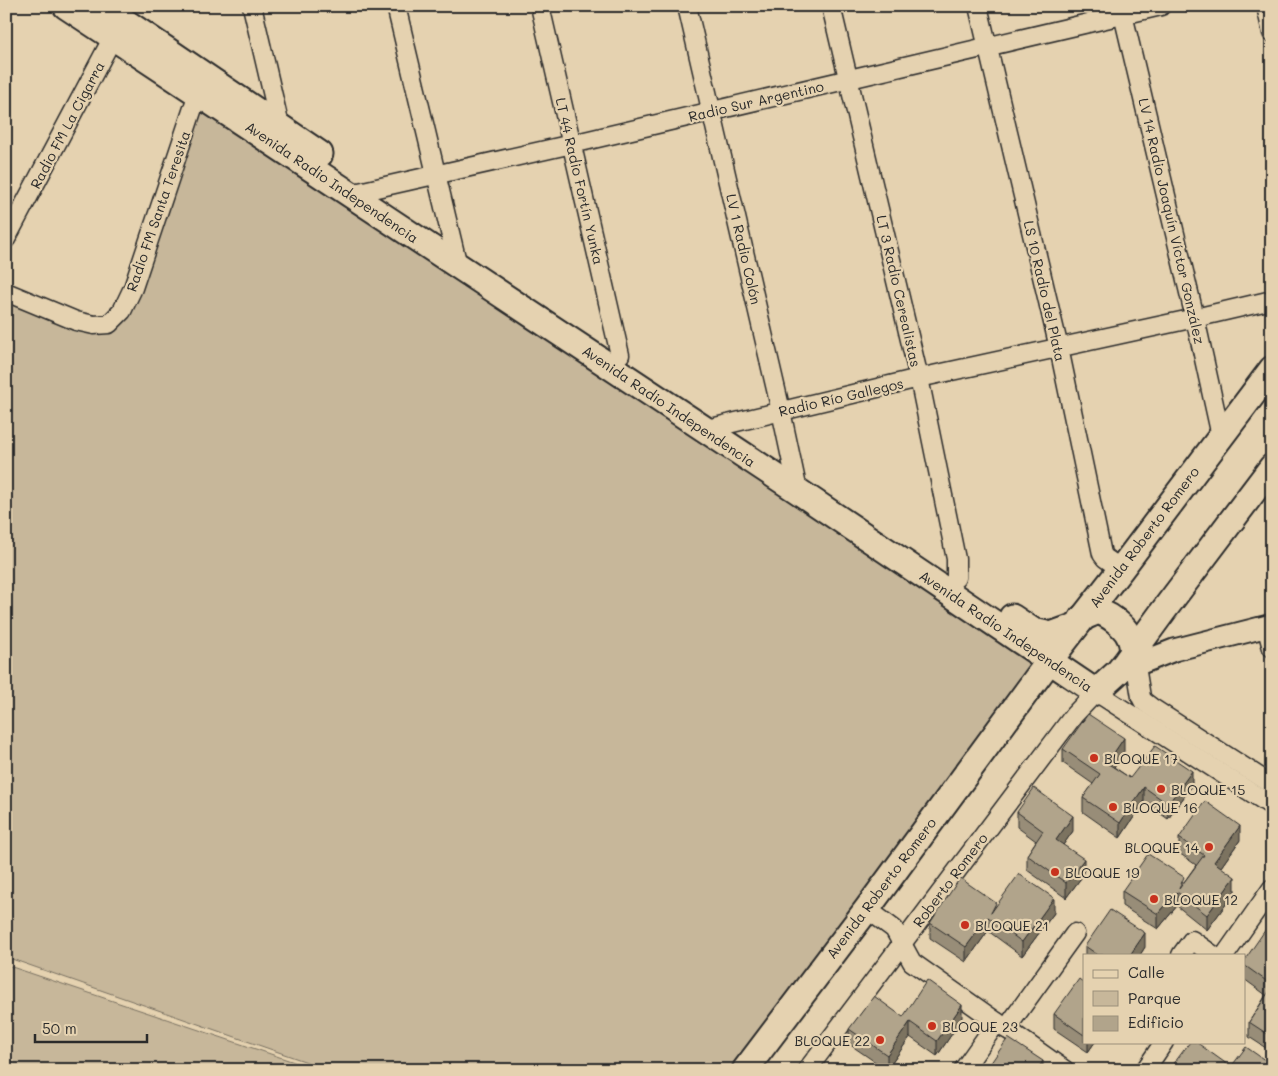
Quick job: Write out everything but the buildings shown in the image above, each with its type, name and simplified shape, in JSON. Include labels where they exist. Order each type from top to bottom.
[{"type":"main road","name":"Avenida Radio Independencia","points":[[66,6],[198,93],[360,191],[715,427],[1096,692]]},
{"type":"main road","name":"Avenida Radio Independencia","points":[[102,6],[280,126],[360,191]]},
{"type":"main road","name":"Avenida Radio Independencia","points":[[455,255],[620,355],[715,427]]},
{"type":"main road","name":"Avenida Roberto Romero","points":[[745,1070],[867,909],[1050,660],[1272,369]]},
{"type":"main road","points":[[1096,692],[1164,610],[1272,467]]},
{"type":"main road","name":"Avenida Radio Independencia","points":[[795,481],[956,578],[1033,631],[1052,635],[1079,622],[1092,613],[1099,612],[1106,614],[1131,652]]},
{"type":"main road","name":"Avenida Roberto Romero","points":[[1017,705],[1038,684],[1048,677],[1063,674],[1074,677]]},
{"type":"street","points":[[252,6],[280,126]]},
{"type":"street","points":[[396,6],[455,255]]},
{"type":"street","name":"LT 44 Radio Fortín Yunka","points":[[540,6],[620,355]]},
{"type":"street","name":"LV 1 Radio Colón","points":[[687,6],[781,411],[795,481]]},
{"type":"street","name":"LT 3 Radio Cerealistas","points":[[831,6],[919,378],[956,559],[956,578]]},
{"type":"street","name":"LS 10 Radio del Plata","points":[[978,6],[1058,348],[1102,554],[1121,569]]},
{"type":"street","name":"Radio Sur Argentino","points":[[360,191],[572,144],[987,47],[1122,11],[1161,6]]},
{"type":"street","points":[[1266,6],[1272,33]]},
{"type":"street","name":"LV 14 Radio Joaquín Víctor González","points":[[1122,11],[1221,436]]},
{"type":"street","name":"Radio FM La Cigarra","points":[[6,239],[113,37]]},
{"type":"street","name":"Radio FM Santa Teresita","points":[[6,292],[76,321],[94,325],[109,324],[122,311],[133,288],[198,93]]},
{"type":"street","name":"Radio Río Gallegos","points":[[715,427],[919,378],[1272,300]]},
{"type":"street","points":[[1272,648],[1269,626],[1174,650],[1131,652],[1143,701],[1272,785]]},
{"type":"street","name":"Avenida Radio Independencia","points":[[1096,692],[1272,806]]},
{"type":"street","name":"Roberto Romero","points":[[806,1070],[1074,715],[1096,692]]},
{"type":"street","points":[[1226,954],[1272,888]]},
{"type":"street","points":[[867,909],[894,929],[912,962],[1065,1070]]},
{"type":"street","points":[[963,1070],[1002,1026],[1075,933]]},
{"type":"street","points":[[1183,954],[1192,940],[1211,954]]},
{"type":"street","points":[[1145,1070],[1163,1044]]},
{"type":"green space","points":[[199,96],[1041,662],[737,1070],[330,1070],[6,957],[6,297],[110,327]]},
{"type":"green space","points":[[6,965],[318,1070],[6,1070]]},
{"type":"place","name":"BLOQUE 17","points":[[1094,758]]},
{"type":"place","name":"BLOQUE 15","points":[[1161,789]]},
{"type":"place","name":"BLOQUE 16","points":[[1113,807]]},
{"type":"place","name":"BLOQUE 14","points":[[1209,847]]},
{"type":"place","name":"BLOQUE 19","points":[[1055,872]]},
{"type":"place","name":"BLOQUE 12","points":[[1154,899]]},
{"type":"place","name":"BLOQUE 21","points":[[965,925]]},
{"type":"place","name":"BLOQUE 23","points":[[932,1026]]},
{"type":"place","name":"BLOQUE 22","points":[[880,1040]]}]
